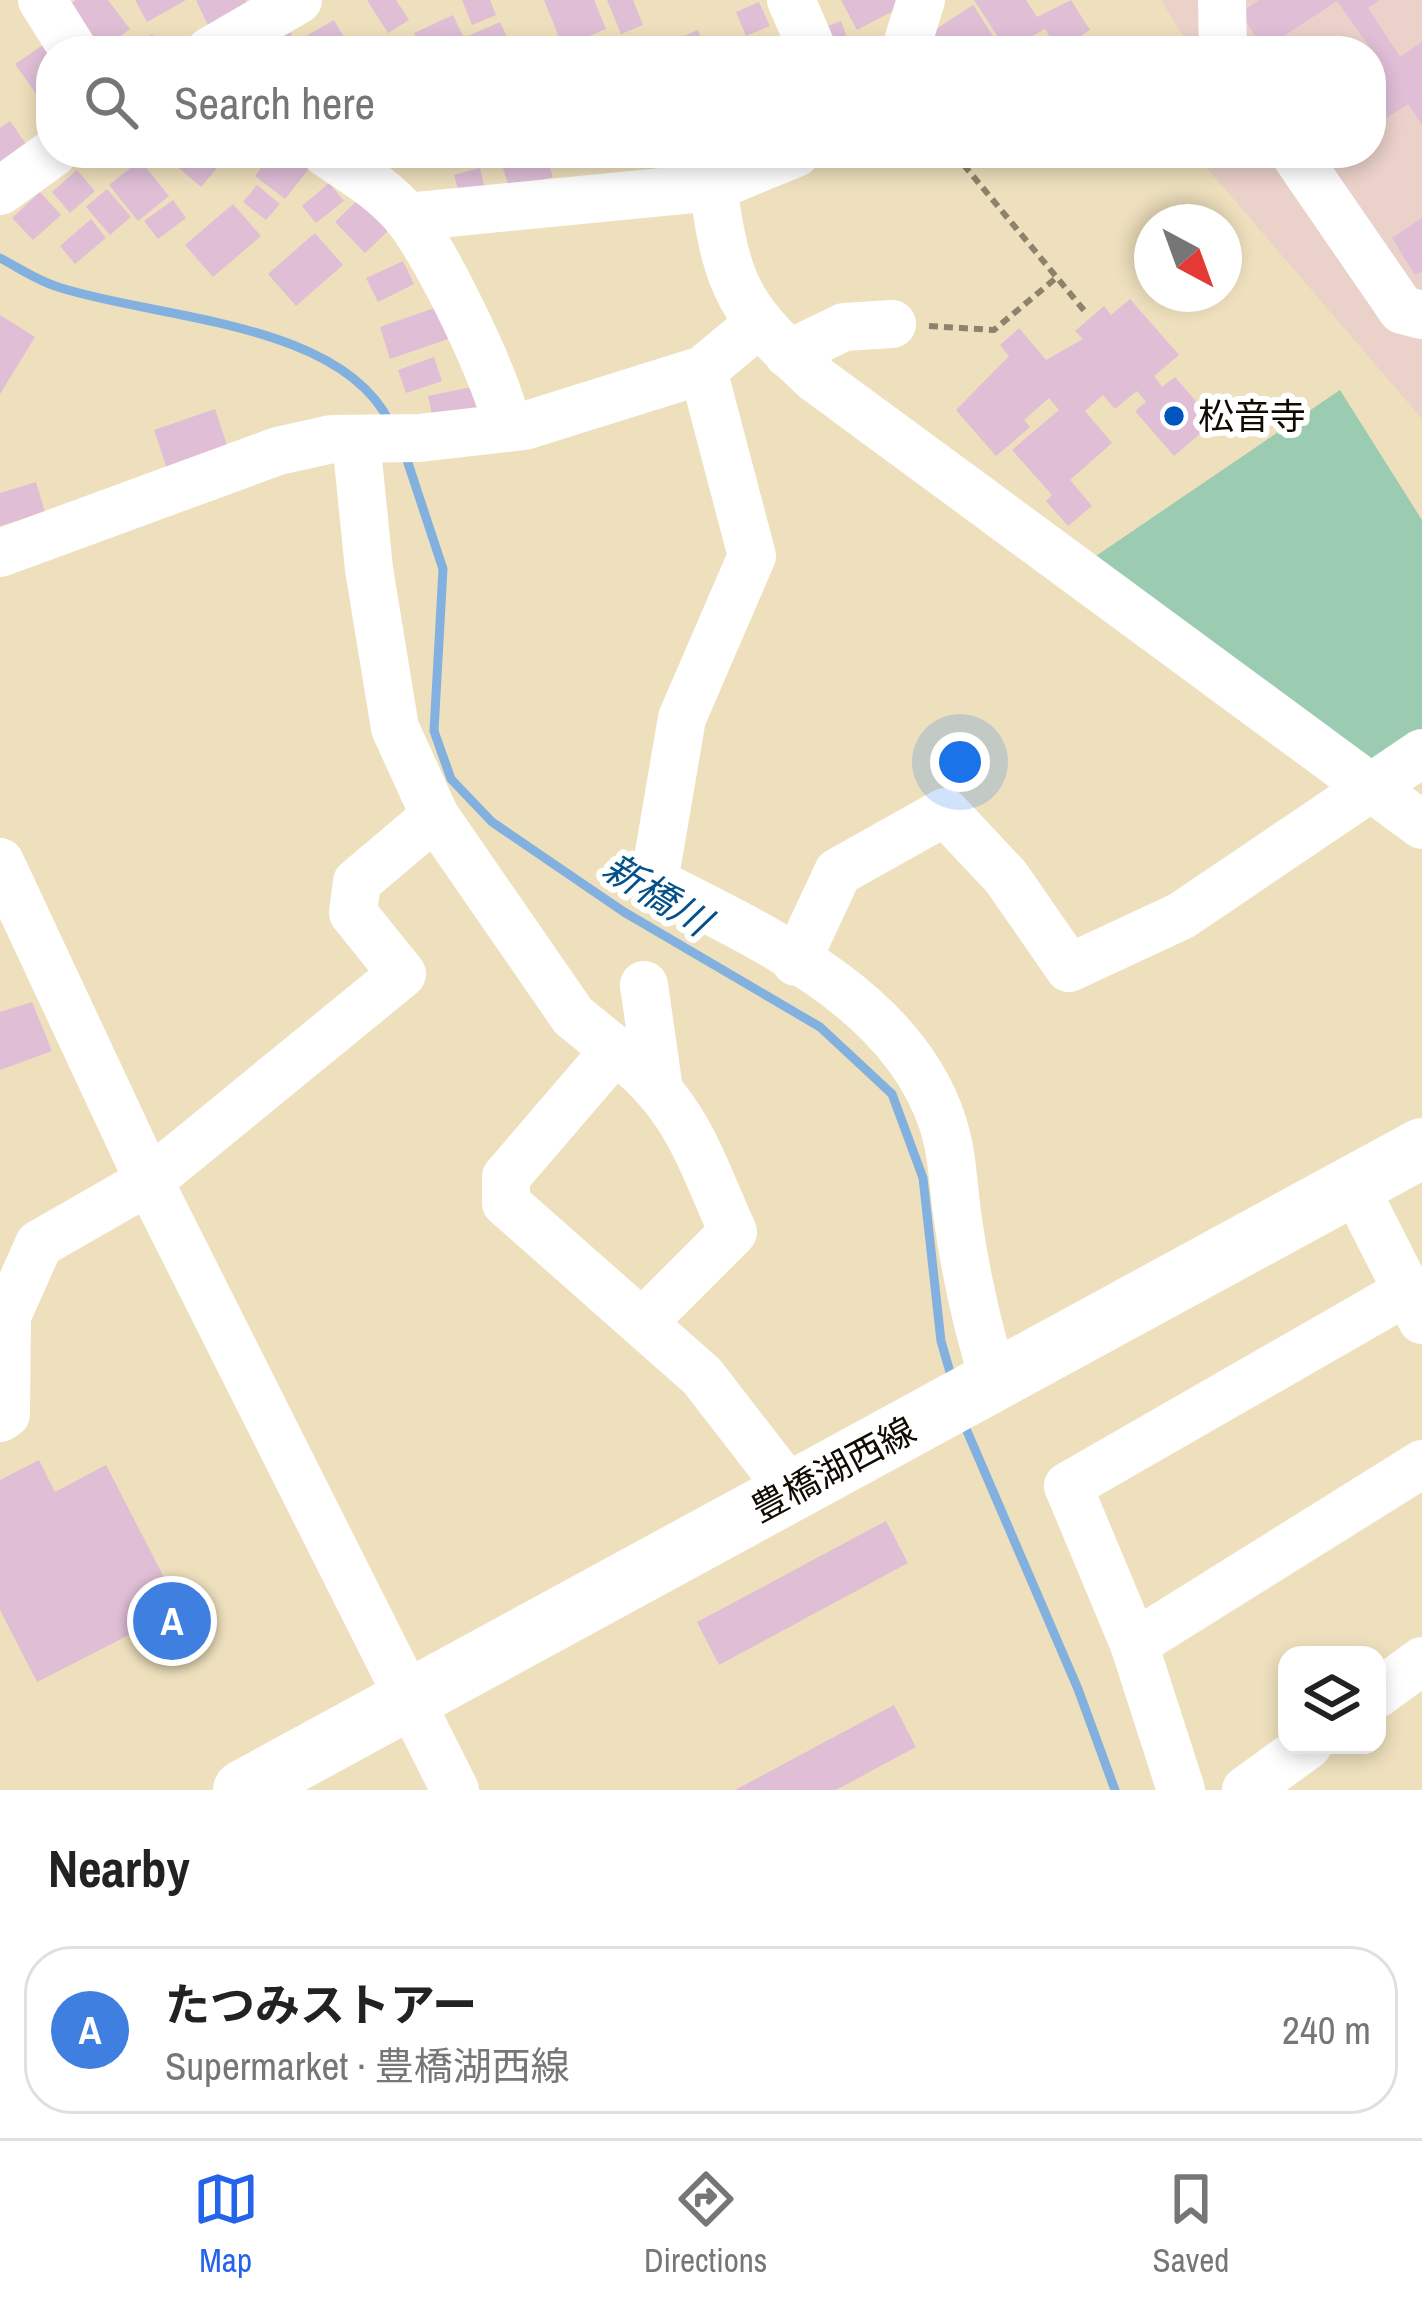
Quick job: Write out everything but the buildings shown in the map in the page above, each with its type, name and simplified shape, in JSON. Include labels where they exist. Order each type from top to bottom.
[{"type":"main road","name":"豊橋湖西線","points":[[243,1790],[1422,1148]]},
{"type":"street","points":[[42,0],[65,36]]},
{"type":"street","points":[[237,36],[298,0]]},
{"type":"street","points":[[791,0],[807,36]]},
{"type":"street","points":[[910,36],[921,0]]},
{"type":"street","points":[[1222,0],[1223,36]]},
{"type":"street","points":[[0,190],[36,165]]},
{"type":"street","points":[[347,168],[383,193],[407,218],[479,353],[508,428]]},
{"type":"street","points":[[407,218],[713,187],[759,168]]},
{"type":"street","points":[[1304,168],[1402,310],[1422,315]]},
{"type":"street","points":[[713,187],[723,258],[735,292],[772,339],[1422,826]]},
{"type":"street","points":[[0,553],[278,451],[332,439],[419,438],[508,428],[703,370],[772,339],[892,324]]},
{"type":"street","points":[[703,370],[752,556],[682,718],[654,882],[776,944],[886,1030],[920,1076],[941,1119],[990,1383]]},
{"type":"street","points":[[360,440],[369,569],[394,728],[435,816],[573,1016],[658,1083],[682,1117],[734,1232],[642,1323]]},
{"type":"street","points":[[796,962],[838,872],[945,812],[1006,877],[1069,968],[1181,916],[1422,753]]},
{"type":"street","points":[[0,1418],[6,1414],[7,1316],[39,1244],[149,1181],[402,974],[353,913],[357,882],[435,816]]},
{"type":"street","points":[[0,862],[149,1181],[455,1790]]},
{"type":"street","points":[[644,985],[658,1083]]},
{"type":"street","points":[[615,1050],[506,1177],[506,1202],[702,1376],[791,1491]]},
{"type":"street","points":[[1181,1790],[1134,1644],[1068,1486],[1414,1306],[1353,1184]]},
{"type":"street","points":[[1134,1644],[1422,1464]]},
{"type":"street","points":[[1246,1790],[1296,1754]]},
{"type":"path","points":[[966,168],[1087,314]]},
{"type":"path","points":[[892,324],[994,330],[1056,278]]},
{"type":"shaded area","points":[[1161,0],[1422,0],[1422,419],[1207,168],[1386,168],[1386,36],[1183,36]]},
{"type":"green space","points":[[1340,390],[1422,520],[1422,738],[1372,776],[1090,560]]},
{"type":"waterway","name":"新橋川","points":[[0,258],[58,287],[289,344],[331,363],[366,389],[390,423]]},
{"type":"waterway","name":"新橋川","points":[[405,454],[443,569],[434,731],[451,779],[492,822],[624,912],[820,1027],[892,1094],[923,1178],[941,1341],[952,1379]]},
{"type":"waterway","name":"新橋川","points":[[964,1424],[1078,1689],[1115,1790]]},
{"type":"place","name":"松音寺","points":[[1174,416]]},
{"type":"place","name":"たつみストアー","points":[[172,1621]]}]
